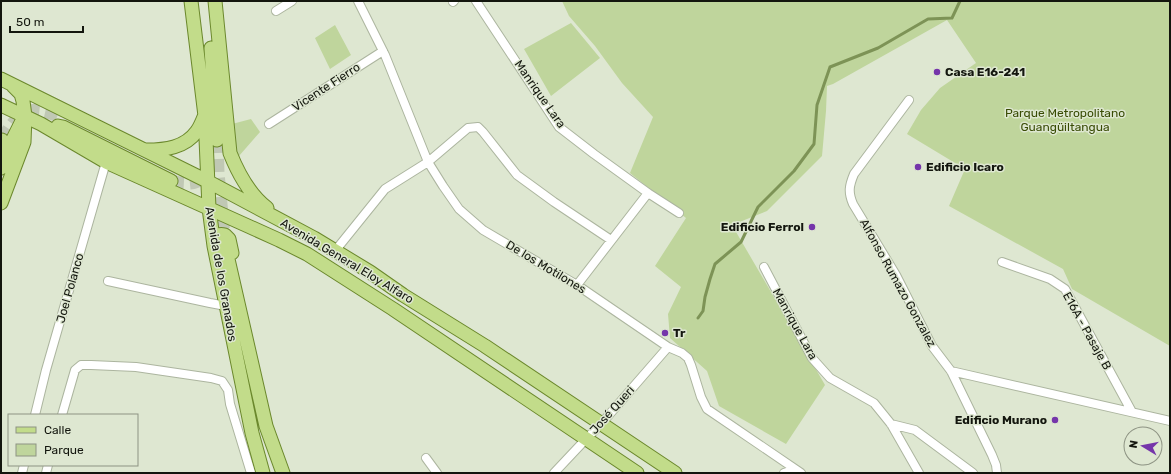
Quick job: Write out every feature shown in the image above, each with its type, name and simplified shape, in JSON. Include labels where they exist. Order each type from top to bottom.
[{"type":"main road","name":"Avenida de los Granados","points":[[191,1],[205,116],[209,208],[222,243],[226,306],[252,434],[263,473]]},
{"type":"main road","points":[[208,1],[217,140]]},
{"type":"main road","points":[[215,1],[230,153],[239,173],[257,199],[284,222]]},
{"type":"main road","points":[[1,202],[24,142],[25,116],[21,94],[5,80]]},
{"type":"main road","name":"Avenida General Eloy Alfaro","points":[[5,80],[143,150],[190,172],[335,251],[485,346],[675,473]]},
{"type":"main road","name":"Avenida General Eloy Alfaro","points":[[1,104],[41,124],[106,162],[307,254],[393,309],[637,473]]},
{"type":"main road","points":[[1,168],[13,139],[25,116]]},
{"type":"main road","points":[[143,150],[167,149],[186,142],[198,130],[205,116]]},
{"type":"main road","points":[[63,118],[166,168],[190,172]]},
{"type":"main road","points":[[41,124],[63,127],[171,181]]},
{"type":"main road","points":[[260,232],[236,228],[222,243],[259,367],[258,391],[266,426],[283,473]]},
{"type":"main road","points":[[474,364],[483,363],[486,360],[487,352],[485,346]]},
{"type":"street","points":[[276,10],[292,1]]},
{"type":"street","name":"De los Motilones","points":[[358,1],[385,55],[428,162],[459,209],[484,230],[577,285],[668,347],[682,353],[688,358],[707,410],[798,471]]},
{"type":"street","name":"Manrique Lara","points":[[476,1],[560,126],[594,154],[648,194],[679,213]]},
{"type":"street","name":"Vicente Fierro","points":[[269,124],[383,51]]},
{"type":"street","name":"Alfonso Rumazo Gonzalez","points":[[909,100],[854,174],[850,184],[849,196],[896,275],[932,346],[951,371],[992,455],[997,473]]},
{"type":"street","points":[[335,251],[386,189],[428,162],[468,128],[478,128],[483,132],[517,175],[611,240]]},
{"type":"street","name":"Joel Polanco","points":[[35,414],[46,370],[106,162]]},
{"type":"street","points":[[577,285],[648,194]]},
{"type":"street","name":"E16A - Pasaje B","points":[[1002,262],[1050,279],[1065,289],[1132,412]]},
{"type":"street","name":"Manrique Lara","points":[[764,268],[812,358],[830,378],[874,402],[891,424],[919,473]]},
{"type":"street","points":[[108,281],[226,306]]},
{"type":"street","name":"José Queri","points":[[554,473],[601,424],[668,347]]},
{"type":"street","points":[[62,414],[74,370],[81,365],[136,367],[222,381],[228,390],[230,404],[251,473]]},
{"type":"street","points":[[951,371],[1170,421]]},
{"type":"street","points":[[891,424],[915,430],[973,473]]},
{"type":"street","points":[[426,458],[436,473]]},
{"type":"street","points":[[784,473],[798,471]]},
{"type":"green space","name":"Parque Metropolitano Guangüiltangua","points":[[562,1],[1170,1],[1170,346],[1072,289],[1063,269],[949,206],[965,169],[907,134],[921,110],[940,88],[976,63],[947,20],[827,86],[822,156],[767,211],[732,225],[825,385],[786,444],[719,406],[707,371],[670,338],[668,314],[681,287],[655,266],[686,218],[630,173],[653,117],[622,83],[595,46],[569,16]]},
{"type":"green space","points":[[571,23],[600,58],[551,96],[524,49]]},
{"type":"green space","points":[[335,25],[351,55],[330,69],[315,38]]},
{"type":"green space","points":[[251,119],[260,132],[239,156],[234,145],[232,124]]},
{"type":"waterway","points":[[698,318],[703,311],[705,297],[715,264],[741,242],[758,207],[794,171],[814,144],[817,105],[830,67],[878,48],[928,19],[952,18],[960,1]]},
{"type":"tunnel","points":[[2,140],[14,122],[26,112],[34,110],[42,111],[52,113],[63,118]]},
{"type":"tunnel","points":[[217,140],[218,173],[225,246]]},
{"type":"tunnel","points":[[171,181],[182,183],[197,182],[209,172]]},
{"type":"place","name":"Casa E16-241","points":[[937,72]]},
{"type":"place","name":"Edificio Icaro","points":[[918,167]]},
{"type":"place","name":"Edificio Ferrol","points":[[812,227]]},
{"type":"place","name":"Tr","points":[[665,333]]},
{"type":"place","name":"Edificio Murano","points":[[1055,420]]}]
